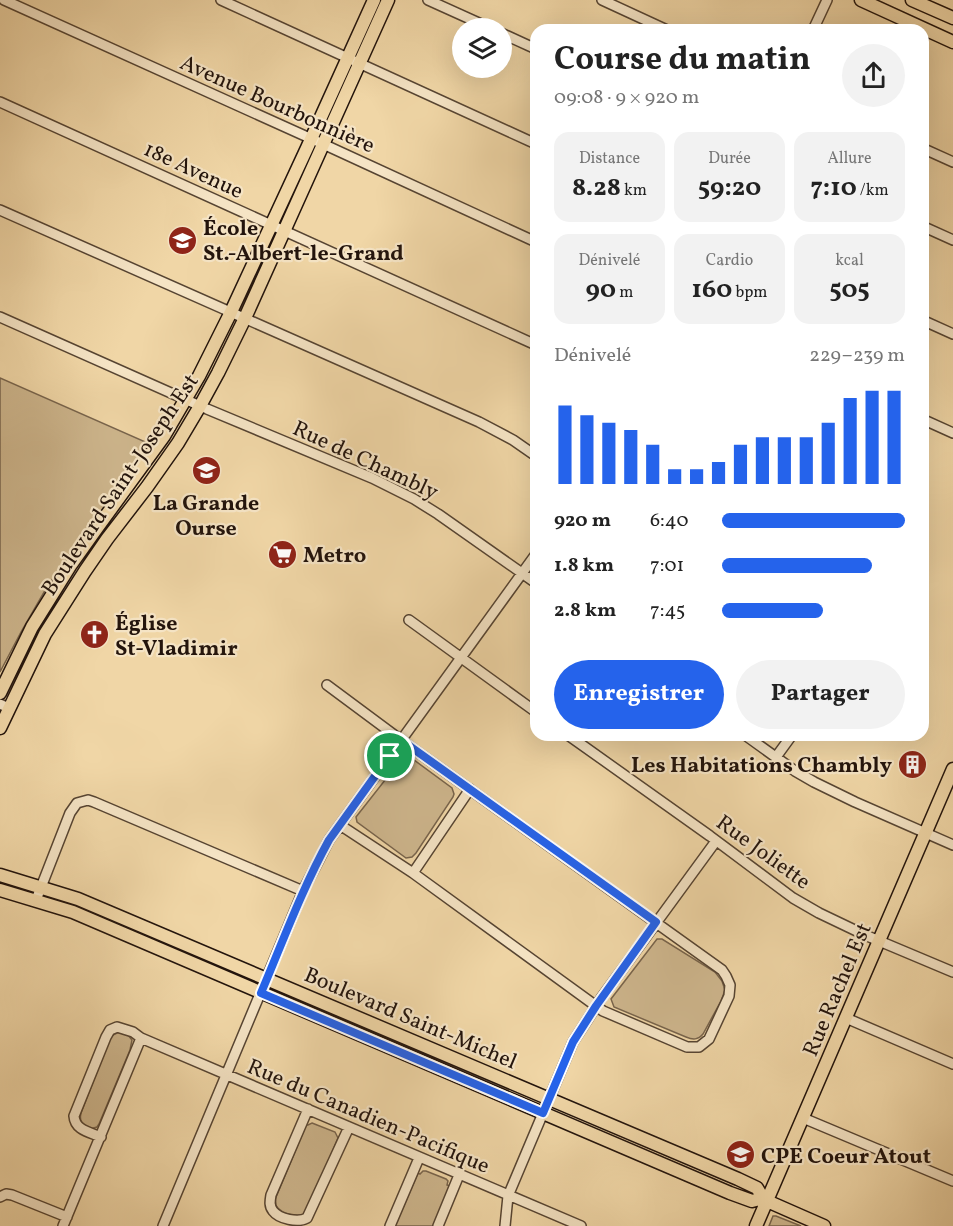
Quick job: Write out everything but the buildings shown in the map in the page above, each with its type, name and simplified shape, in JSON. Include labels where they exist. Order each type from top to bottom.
[{"type":"main road","name":"Boulevard Saint-Joseph Est","points":[[0,693],[32,627],[70,567],[160,442],[186,400],[231,312],[374,0]]},
{"type":"main road","name":"Boulevard Saint-Joseph Est","points":[[0,728],[4,706],[45,634],[107,539],[157,473],[219,373],[388,0]]},
{"type":"main road","points":[[861,0],[914,24]]},
{"type":"main road","points":[[912,0],[953,18]]},
{"type":"main road","points":[[929,31],[953,42]]},
{"type":"main road","name":"Rue Rachel Est","points":[[756,1226],[765,1200],[803,1118],[953,769]]},
{"type":"main road","name":"Boulevard Saint-Michel","points":[[0,875],[78,899],[752,1185],[757,1188],[765,1200],[746,1199],[73,912],[0,890]]},
{"type":"main road","points":[[765,1200],[824,1226]]},
{"type":"street","name":"Avenue Bourbonnière","points":[[4,0],[530,239]]},
{"type":"street","points":[[221,0],[530,141]]},
{"type":"street","points":[[428,0],[468,18]]},
{"type":"street","points":[[602,0],[654,24]]},
{"type":"street","points":[[816,24],[827,0]]},
{"type":"street","points":[[512,38],[530,46]]},
{"type":"street","name":"18e Avenue","points":[[0,102],[530,342]]},
{"type":"street","points":[[929,151],[953,162]]},
{"type":"street","points":[[0,210],[479,422],[530,452]]},
{"type":"street","points":[[929,229],[953,240]]},
{"type":"street","name":"Rue de Chambly","points":[[0,317],[186,400],[372,478],[438,514],[530,579]]},
{"type":"street","points":[[929,323],[953,334]]},
{"type":"street","points":[[929,422],[953,433]]},
{"type":"street","points":[[163,1226],[303,891],[329,840],[530,562]]},
{"type":"street","points":[[409,620],[530,708]]},
{"type":"street","points":[[327,686],[722,970],[730,985],[729,996],[709,1039],[699,1047],[687,1047],[603,1011],[413,873],[340,825]]},
{"type":"street","name":"Rue Joliette","points":[[576,741],[793,898],[819,913],[953,972]]},
{"type":"street","points":[[753,741],[814,782],[953,845]]},
{"type":"street","points":[[776,757],[788,741]]},
{"type":"street","points":[[413,873],[470,789]]},
{"type":"street","points":[[36,900],[70,813],[77,803],[88,801],[303,891]]},
{"type":"street","points":[[505,1226],[508,1196],[573,1042],[596,1006],[716,841]]},
{"type":"street","points":[[846,1018],[953,1064]]},
{"type":"street","name":"Rue du Canadien-Pacifique","points":[[101,1137],[79,1128],[74,1120],[75,1112],[110,1030],[122,1027],[141,1038],[581,1226]]},
{"type":"street","points":[[1,1196],[12,1195],[65,1222],[141,1038]]},
{"type":"street","points":[[308,1109],[271,1196],[271,1206],[276,1214],[295,1221],[307,1218],[349,1127]]},
{"type":"street","points":[[803,1118],[953,1180]]},
{"type":"street","points":[[390,1226],[419,1158]]},
{"type":"street","points":[[438,1226],[459,1175]]},
{"type":"shaded area","points":[[0,378],[150,444],[47,587],[0,672]]},
{"type":"shaded area","points":[[404,756],[410,757],[452,788],[454,794],[416,853],[406,858],[357,822],[356,817]]},
{"type":"shaded area","points":[[657,939],[662,939],[715,972],[722,981],[725,990],[721,1001],[703,1034],[697,1038],[689,1038],[614,1007],[611,999]]},
{"type":"shaded area","points":[[119,1032],[128,1035],[132,1040],[130,1050],[99,1124],[90,1129],[80,1119],[81,1113],[111,1036]]},
{"type":"shaded area","points":[[312,1123],[335,1132],[338,1138],[307,1212],[304,1215],[291,1215],[279,1209],[274,1202],[306,1125]]},
{"type":"shaded area","points":[[423,1171],[446,1179],[447,1185],[450,1186],[433,1226],[395,1226],[418,1173]]},
{"type":"shaded area","points":[[773,1216],[776,1216],[801,1226],[769,1226]]},
{"type":"place","name":"École St.-Albert-le-Grand","points":[[182,240]]},
{"type":"place","name":"La Grande Ourse","points":[[206,470]]},
{"type":"place","name":"Metro","points":[[282,554]]},
{"type":"place","name":"Église St-Vladimir","points":[[94,635]]},
{"type":"place","name":"Les Habitations Chambly","points":[[913,764]]},
{"type":"place","name":"CPE Coeur Atout","points":[[740,1155]]},
{"type":"route","points":[[401,740],[656,922],[573,1042],[543,1113],[261,993],[303,891],[329,840],[390,756],[401,740]]}]
